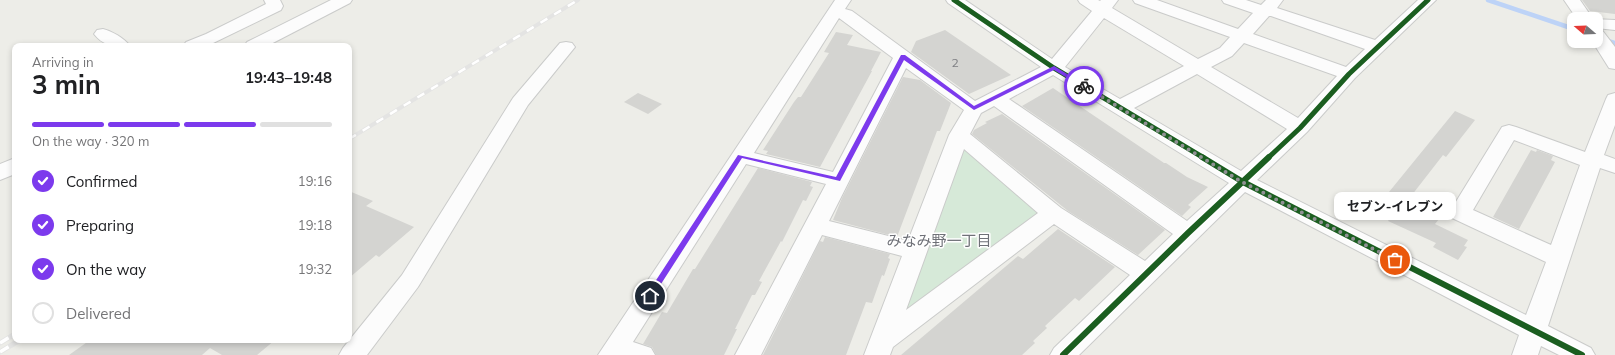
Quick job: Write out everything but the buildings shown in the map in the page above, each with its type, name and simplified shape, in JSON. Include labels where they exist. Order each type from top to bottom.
[{"type":"street","points":[[200,43],[275,6],[272,0]]},
{"type":"street","points":[[259,43],[344,0]]},
{"type":"street","points":[[954,0],[1054,68],[1242,182],[1582,355]]},
{"type":"street","points":[[1086,0],[1106,5],[1198,67],[1300,128]]},
{"type":"street","points":[[1141,0],[1349,74]]},
{"type":"street","points":[[1230,0],[1270,5]]},
{"type":"street","points":[[1063,355],[1188,233],[1300,128],[1349,74],[1377,46],[1428,0]]},
{"type":"street","points":[[1572,0],[1580,12]]},
{"type":"street","points":[[642,355],[614,351],[839,5],[846,15],[974,109]]},
{"type":"street","points":[[881,348],[915,251],[960,135],[974,109],[1054,68],[1106,5]]},
{"type":"street","points":[[1120,107],[1226,52],[1270,5]]},
{"type":"street","points":[[1270,5],[1274,12],[1377,46]]},
{"type":"street","points":[[1603,24],[1615,25]]},
{"type":"street","points":[[103,34],[116,43]]},
{"type":"street","points":[[1603,43],[1615,64]]},
{"type":"street","points":[[352,355],[410,281],[520,102],[566,47]]},
{"type":"street","points":[[748,355],[903,56]]},
{"type":"street","points":[[995,98],[1188,233]]},
{"type":"street","points":[[1525,355],[1592,160],[1613,110]]},
{"type":"street","points":[[1558,258],[1460,213],[1510,131],[1592,160],[1615,166]]},
{"type":"street","points":[[960,135],[1053,213],[1147,274]]},
{"type":"street","points":[[740,156],[838,180]]},
{"type":"street","points":[[0,173],[12,167]]},
{"type":"street","points":[[881,348],[1053,213]]},
{"type":"street","points":[[815,225],[915,251]]},
{"type":"green space","points":[[971,150],[1041,206],[1036,216],[912,316],[900,311],[960,151]]},
{"type":"waterway","points":[[1488,0],[1567,27]]},
{"type":"waterway","points":[[1603,39],[1615,43]]},
{"type":"railway","points":[[352,137],[578,0]]},
{"type":"railway","points":[[0,343],[12,336]]},
{"type":"railway","points":[[0,352],[15,343]]},
{"type":"cycle path","points":[[954,0],[1054,68],[1243,182],[1582,355]]},
{"type":"cycle path","points":[[1063,355],[1188,233],[1300,128],[1349,74],[1428,0]]},
{"type":"way so far","points":[[1084,86],[1242,182],[1395,260]]},
{"type":"place","name":"セブン-イレブン","points":[[1395,260]]},
{"type":"district","name":"みなみ野一丁目","points":[[939,240]]},
{"type":"route","points":[[650,296],[740,156],[838,180],[903,56],[974,109],[1054,68],[1084,86]]}]
